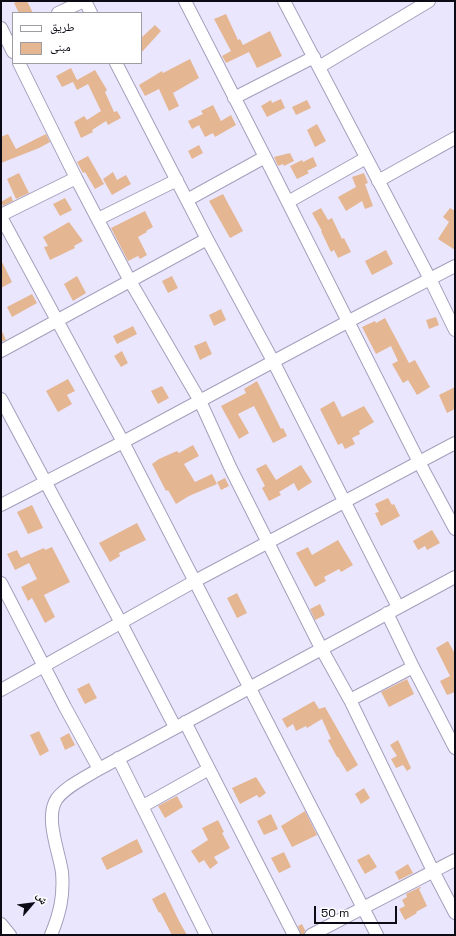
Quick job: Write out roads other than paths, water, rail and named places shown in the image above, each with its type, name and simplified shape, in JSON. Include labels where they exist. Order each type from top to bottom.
[{"type":"street","points":[[60,12],[84,1],[90,12]]},
{"type":"street","points":[[185,1],[455,529]]},
{"type":"street","points":[[284,1],[430,279],[455,330]]},
{"type":"street","points":[[234,98],[316,62],[429,1]]},
{"type":"street","points":[[5,34],[12,50]]},
{"type":"street","points":[[19,64],[130,281],[200,401],[267,542],[321,648],[350,700],[455,913]]},
{"type":"street","points":[[117,64],[207,240],[273,361],[344,501],[392,610],[413,667],[455,748]]},
{"type":"street","points":[[378,181],[455,138]]},
{"type":"street","points":[[187,200],[266,157]]},
{"type":"street","points":[[288,202],[366,158]]},
{"type":"street","points":[[76,178],[1,216],[123,442],[377,935]]},
{"type":"street","points":[[98,219],[177,180]]},
{"type":"street","points":[[1,351],[207,240]]},
{"type":"street","points":[[1,505],[455,266]]},
{"type":"street","points":[[1,399],[121,623],[180,725],[209,769],[294,935]]},
{"type":"street","points":[[1,690],[195,581],[455,443]]},
{"type":"street","points":[[51,935],[58,917],[62,899],[62,872],[52,817],[55,802],[64,791],[118,758],[321,648],[392,610],[454,580]]},
{"type":"street","points":[[1,583],[99,769]]},
{"type":"street","points":[[350,700],[413,667]]},
{"type":"street","points":[[118,758],[206,935]]},
{"type":"street","points":[[142,806],[209,769]]},
{"type":"street","points":[[311,935],[455,860]]},
{"type":"street","points":[[1,924],[10,935]]}]
